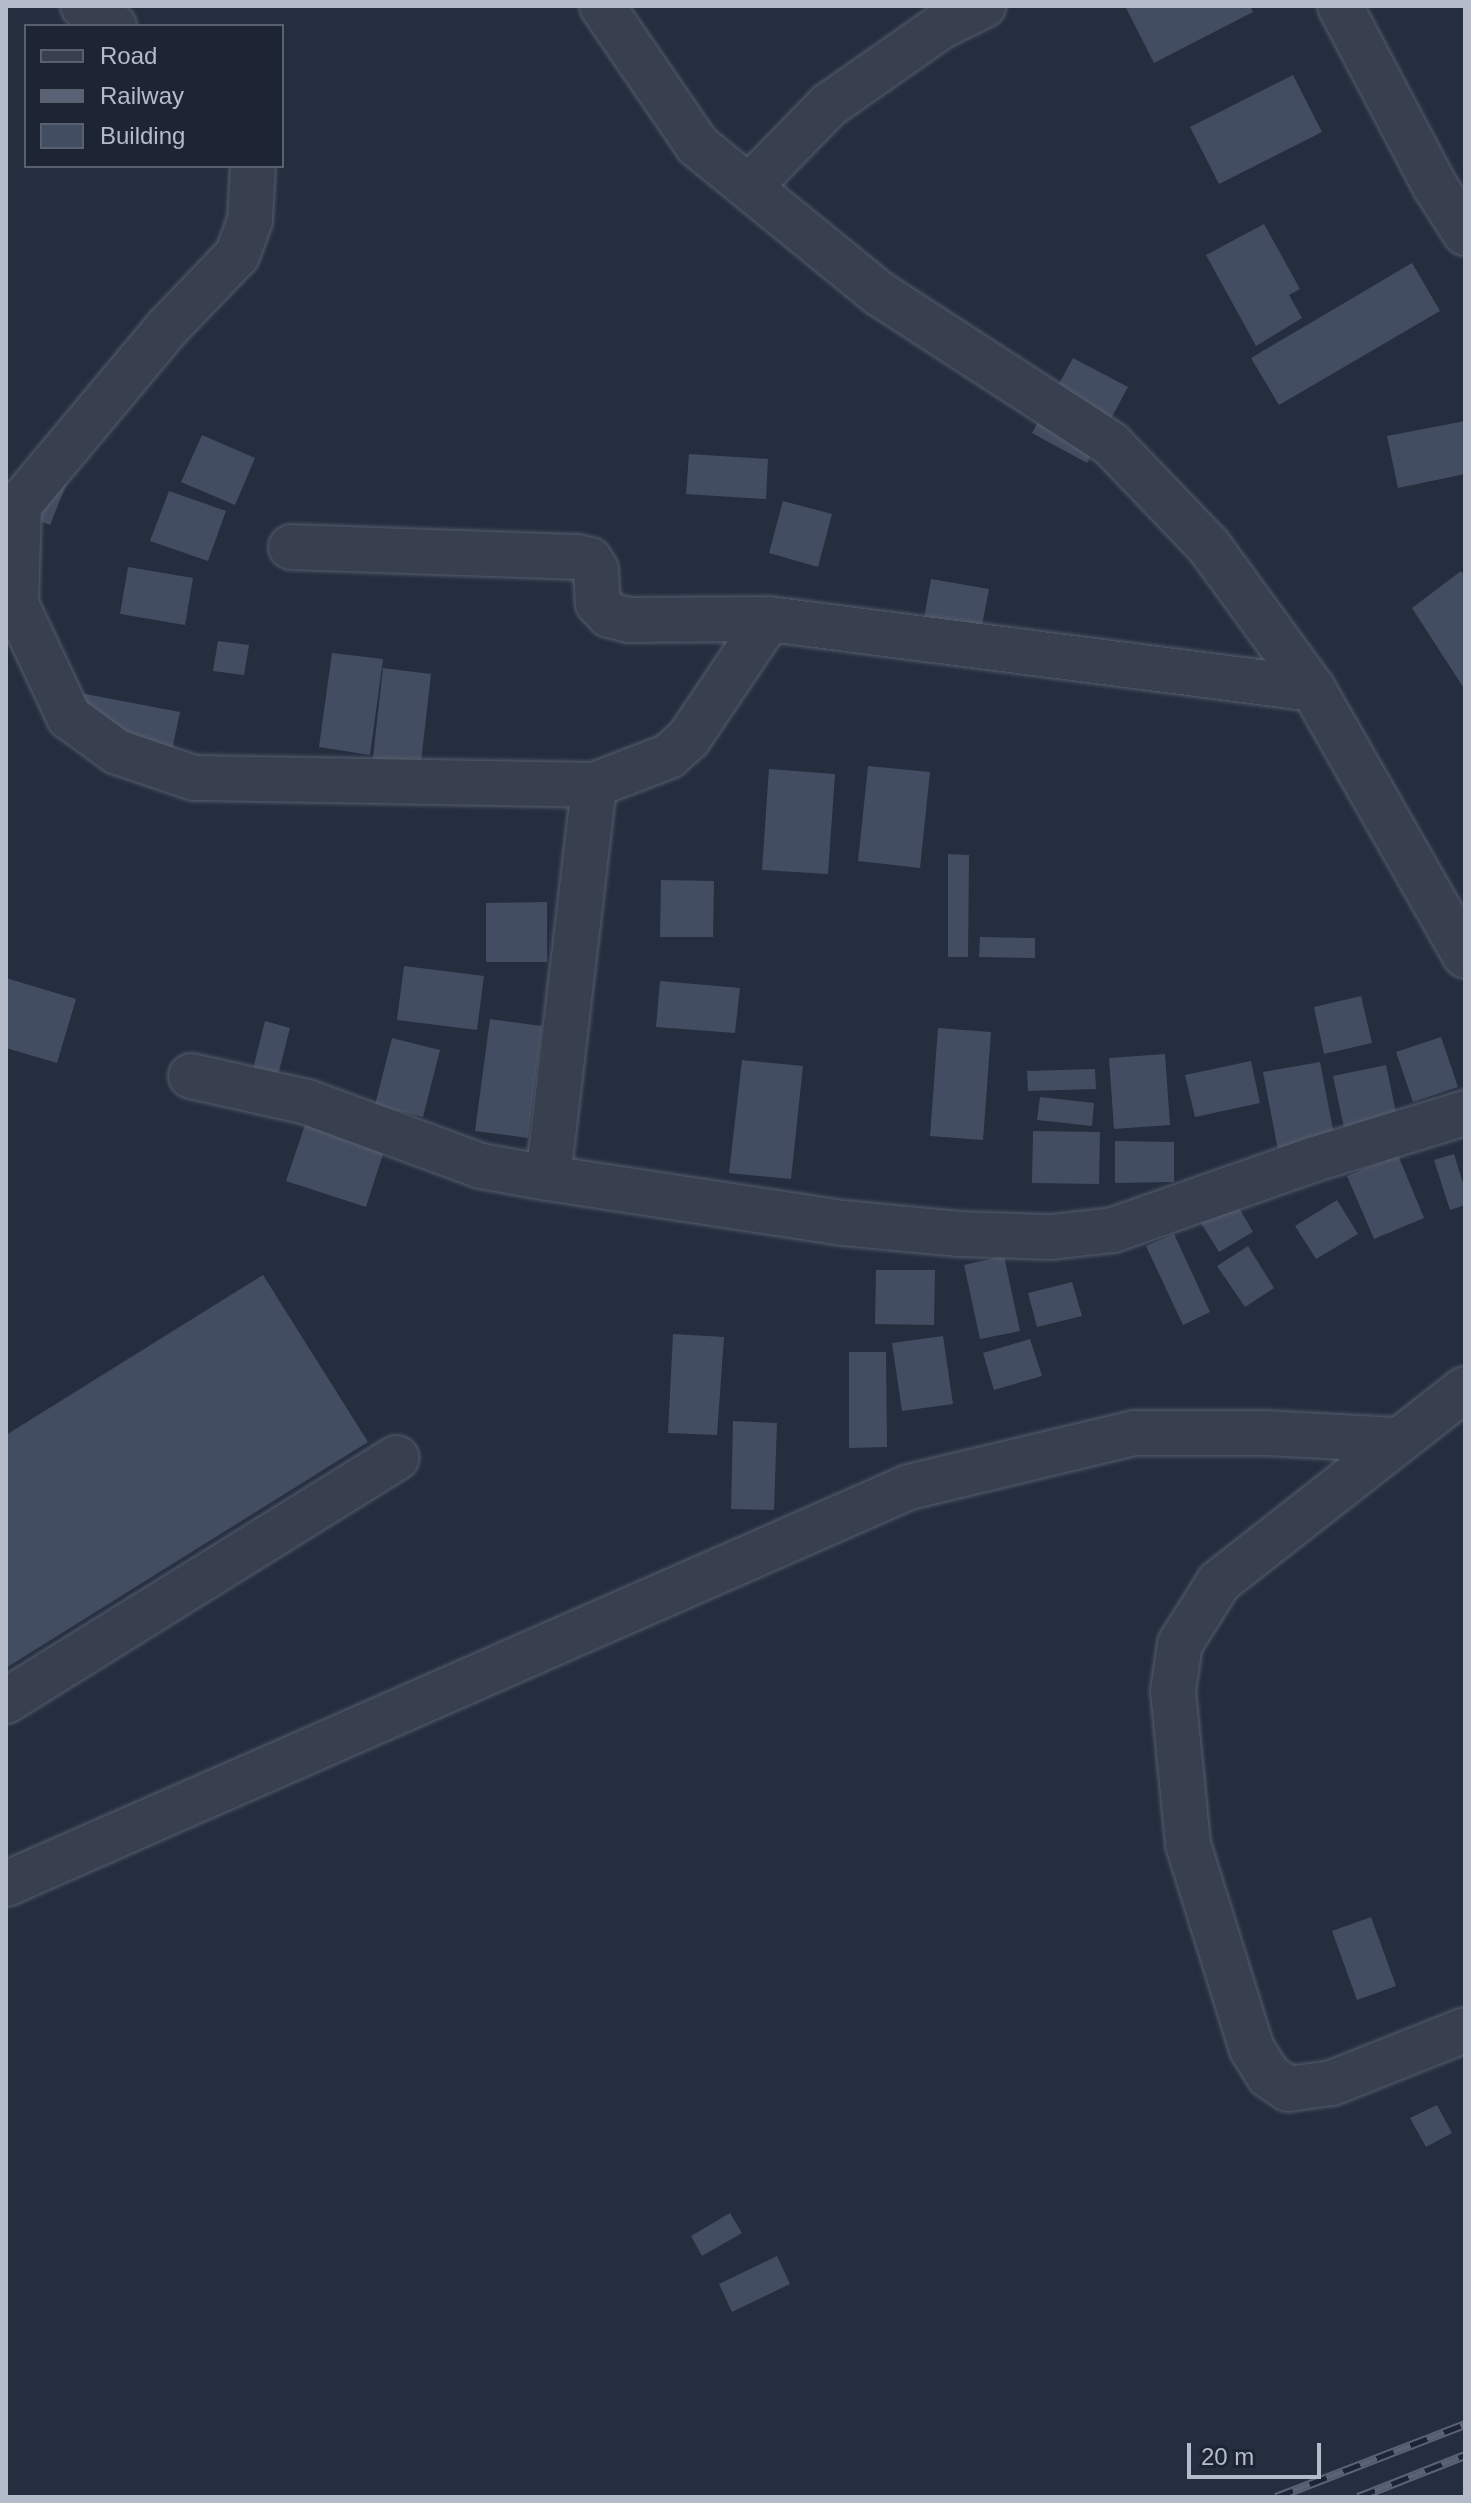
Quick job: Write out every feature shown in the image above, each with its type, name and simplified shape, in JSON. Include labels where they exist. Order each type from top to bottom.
[{"type":"street","points":[[83,6],[111,24]]},
{"type":"street","points":[[602,6],[697,145],[880,294],[1111,444],[1208,545],[1313,689],[1465,956]]},
{"type":"street","points":[[749,187],[829,105],[942,26],[983,6]]},
{"type":"street","points":[[1340,6],[1450,180],[1465,233]]},
{"type":"street","points":[[253,168],[250,220],[237,255],[167,328],[19,505],[16,604],[69,717],[117,752],[194,778],[594,785],[669,756],[689,738],[769,619]]},
{"type":"street","points":[[291,547],[577,557],[590,560],[596,570],[598,603],[609,615],[629,620],[769,619],[1313,689]]},
{"type":"street","points":[[548,1178],[594,785]]},
{"type":"street","points":[[191,1076],[307,1102],[481,1166],[843,1223],[959,1234],[1051,1237],[1113,1230],[1312,1160],[1465,1113]]},
{"type":"street","points":[[1465,1389],[1219,1582],[1180,1644],[1173,1691],[1188,1844],[1252,2049],[1269,2076],[1288,2089],[1332,2083],[1465,2030]]},
{"type":"street","points":[[6,1884],[909,1487],[1134,1433],[1265,1433],[1400,1440]]},
{"type":"street","points":[[6,1701],[397,1458]]},
{"type":"building","points":[[1125,6],[1250,6],[1253,12],[1154,63]]},
{"type":"building","points":[[1293,75],[1322,132],[1219,184],[1190,127]]},
{"type":"building","points":[[1264,224],[1300,289],[1289,295],[1302,318],[1256,346],[1206,255]]},
{"type":"building","points":[[1412,263],[1440,311],[1279,405],[1251,358]]},
{"type":"building","points":[[1073,358],[1128,387],[1087,463],[1032,433]]},
{"type":"building","points":[[1465,421],[1465,474],[1398,488],[1387,436]]},
{"type":"building","points":[[202,435],[255,458],[235,505],[181,482]]},
{"type":"building","points":[[689,454],[768,459],[766,499],[686,494]]},
{"type":"building","points":[[75,463],[50,525],[23,514]]},
{"type":"building","points":[[169,491],[226,511],[208,561],[150,541]]},
{"type":"building","points":[[783,501],[832,514],[818,567],[769,553]]},
{"type":"building","points":[[128,567],[193,578],[185,625],[120,614]]},
{"type":"building","points":[[1461,571],[1465,577],[1465,690],[1412,608]]},
{"type":"building","points":[[931,579],[989,589],[976,656],[919,646]]},
{"type":"building","points":[[218,641],[249,645],[244,675],[213,671]]},
{"type":"building","points":[[332,653],[383,659],[370,755],[319,747]]},
{"type":"building","points":[[383,668],[431,674],[420,771],[372,766]]},
{"type":"building","points":[[80,693],[180,712],[170,760],[71,741]]},
{"type":"building","points":[[868,766],[930,772],[920,868],[858,861]]},
{"type":"building","points":[[769,769],[835,774],[828,874],[762,870]]},
{"type":"building","points":[[948,854],[969,855],[968,957],[948,957]]},
{"type":"building","points":[[661,880],[714,881],[713,937],[660,937]]},
{"type":"building","points":[[547,902],[547,962],[486,962],[486,903]]},
{"type":"building","points":[[980,937],[1035,938],[1035,958],[979,957]]},
{"type":"building","points":[[404,966],[484,976],[477,1030],[397,1020]]},
{"type":"building","points":[[6,978],[76,999],[57,1063],[6,1048]]},
{"type":"building","points":[[660,981],[740,988],[735,1033],[656,1027]]},
{"type":"building","points":[[1361,996],[1372,1043],[1324,1054],[1314,1007]]},
{"type":"building","points":[[490,1019],[542,1026],[528,1138],[475,1131]]},
{"type":"building","points":[[265,1021],[290,1028],[276,1083],[251,1077]]},
{"type":"building","points":[[938,1028],[991,1032],[983,1140],[930,1136]]},
{"type":"building","points":[[1441,1037],[1458,1087],[1413,1102],[1396,1052]]},
{"type":"building","points":[[392,1038],[440,1050],[423,1117],[375,1105]]},
{"type":"building","points":[[1165,1054],[1170,1125],[1114,1129],[1109,1058]]},
{"type":"building","points":[[742,1060],[803,1066],[791,1179],[729,1173]]},
{"type":"building","points":[[1251,1061],[1260,1103],[1195,1117],[1185,1075]]},
{"type":"building","points":[[1320,1062],[1335,1140],[1278,1150],[1263,1072]]},
{"type":"building","points":[[1386,1065],[1397,1117],[1344,1128],[1333,1076]]},
{"type":"building","points":[[1095,1069],[1096,1089],[1028,1091],[1027,1071]]},
{"type":"building","points":[[1040,1097],[1094,1103],[1092,1126],[1037,1120]]},
{"type":"building","points":[[306,1122],[385,1148],[366,1207],[286,1181]]},
{"type":"building","points":[[1033,1131],[1100,1132],[1099,1184],[1032,1183]]},
{"type":"building","points":[[1115,1141],[1174,1142],[1174,1182],[1115,1183]]},
{"type":"building","points":[[1454,1154],[1465,1190],[1465,1205],[1450,1210],[1434,1160]]},
{"type":"building","points":[[1398,1155],[1424,1218],[1374,1239],[1347,1176]]},
{"type":"building","points":[[1231,1194],[1253,1232],[1219,1252],[1196,1215]]},
{"type":"building","points":[[1337,1200],[1358,1234],[1316,1259],[1295,1226]]},
{"type":"building","points":[[1174,1234],[1210,1312],[1183,1325],[1146,1246]]},
{"type":"building","points":[[1248,1246],[1274,1288],[1245,1307],[1217,1266]]},
{"type":"building","points":[[1004,1256],[1020,1331],[980,1339],[964,1265]]},
{"type":"building","points":[[876,1270],[935,1270],[934,1325],[875,1324]]},
{"type":"building","points":[[263,1275],[368,1442],[6,1668],[6,1435]]},
{"type":"building","points":[[1072,1282],[1082,1316],[1037,1327],[1028,1293]]},
{"type":"building","points":[[673,1334],[724,1337],[717,1435],[668,1433]]},
{"type":"building","points":[[943,1336],[953,1404],[902,1411],[892,1343]]},
{"type":"building","points":[[1030,1339],[1042,1376],[994,1390],[983,1353]]},
{"type":"building","points":[[849,1352],[886,1352],[887,1447],[849,1448]]},
{"type":"building","points":[[733,1421],[777,1423],[774,1510],[731,1509]]},
{"type":"building","points":[[1371,1917],[1396,1986],[1357,2000],[1332,1931]]},
{"type":"building","points":[[1437,2105],[1452,2133],[1426,2147],[1410,2118]]},
{"type":"building","points":[[730,2213],[742,2233],[702,2256],[691,2236]]},
{"type":"building","points":[[777,2256],[790,2284],[732,2312],[719,2284]]},
{"type":"railway","points":[[1276,2497],[1465,2424]]},
{"type":"railway","points":[[1358,2497],[1465,2455]]}]
